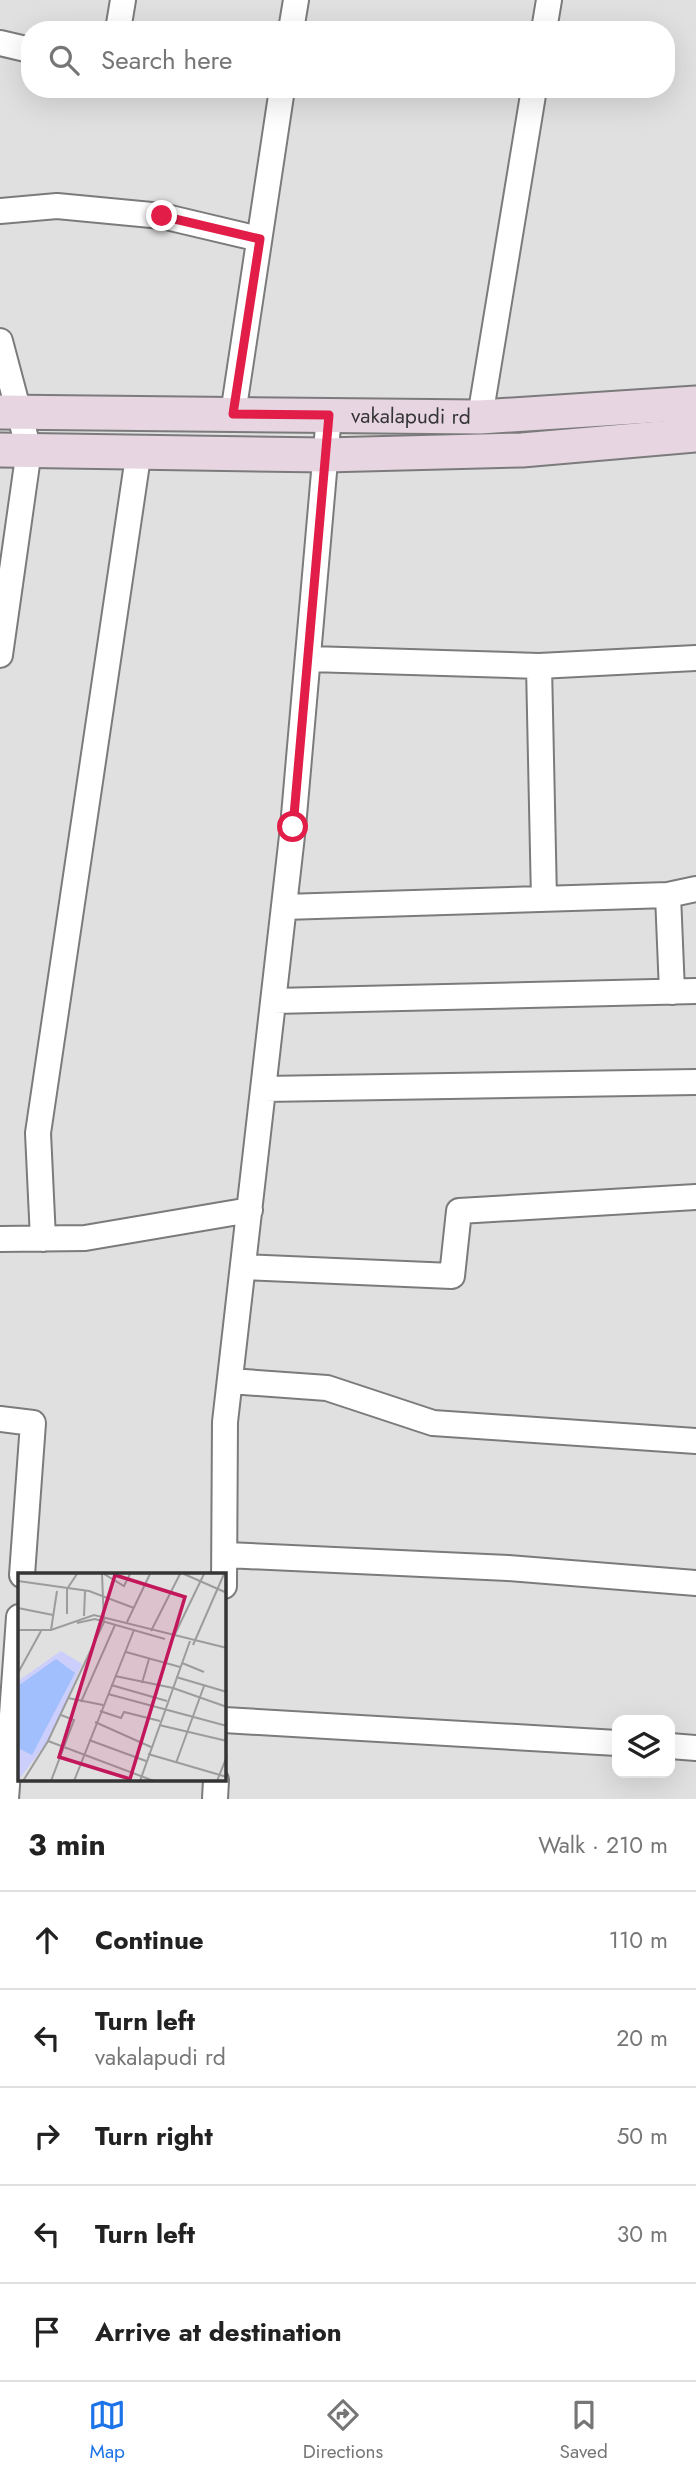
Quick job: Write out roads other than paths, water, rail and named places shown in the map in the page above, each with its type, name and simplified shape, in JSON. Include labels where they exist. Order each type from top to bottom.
[{"type":"main road","name":"vakalapudi rd","points":[[9,411],[481,417],[696,403]]},
{"type":"main road","points":[[14,450],[325,455],[522,450],[696,435]]},
{"type":"street","points":[[119,21],[122,0]]},
{"type":"street","points":[[292,21],[296,0]]},
{"type":"street","points":[[546,21],[549,0]]},
{"type":"street","points":[[0,43],[21,48]]},
{"type":"street","points":[[233,414],[281,98]]},
{"type":"street","points":[[481,417],[533,98]]},
{"type":"street","points":[[0,211],[57,206],[149,215],[260,239]]},
{"type":"street","points":[[0,341],[14,450],[0,654]]},
{"type":"street","points":[[225,1573],[225,1422],[310,659],[329,415]]},
{"type":"street","points":[[43,1239],[38,1133],[139,450]]},
{"type":"street","points":[[310,659],[538,666],[696,658]]},
{"type":"street","points":[[538,666],[544,899]]},
{"type":"street","points":[[284,907],[668,895],[696,889]]},
{"type":"street","points":[[274,1001],[684,991],[668,895]]},
{"type":"street","points":[[264,1089],[696,1082]]},
{"type":"street","points":[[243,1267],[452,1276],[459,1211],[696,1197]]},
{"type":"street","points":[[0,1239],[85,1238],[250,1210]]},
{"type":"street","points":[[230,1381],[327,1388],[433,1423],[696,1441]]},
{"type":"street","points":[[0,1419],[33,1423],[22,1573]]},
{"type":"street","points":[[226,1555],[508,1568],[696,1583]]},
{"type":"street","points":[[6,1799],[11,1697],[18,1627]]},
{"type":"street","points":[[226,1720],[612,1743]]},
{"type":"street","points":[[675,1746],[696,1748]]}]
